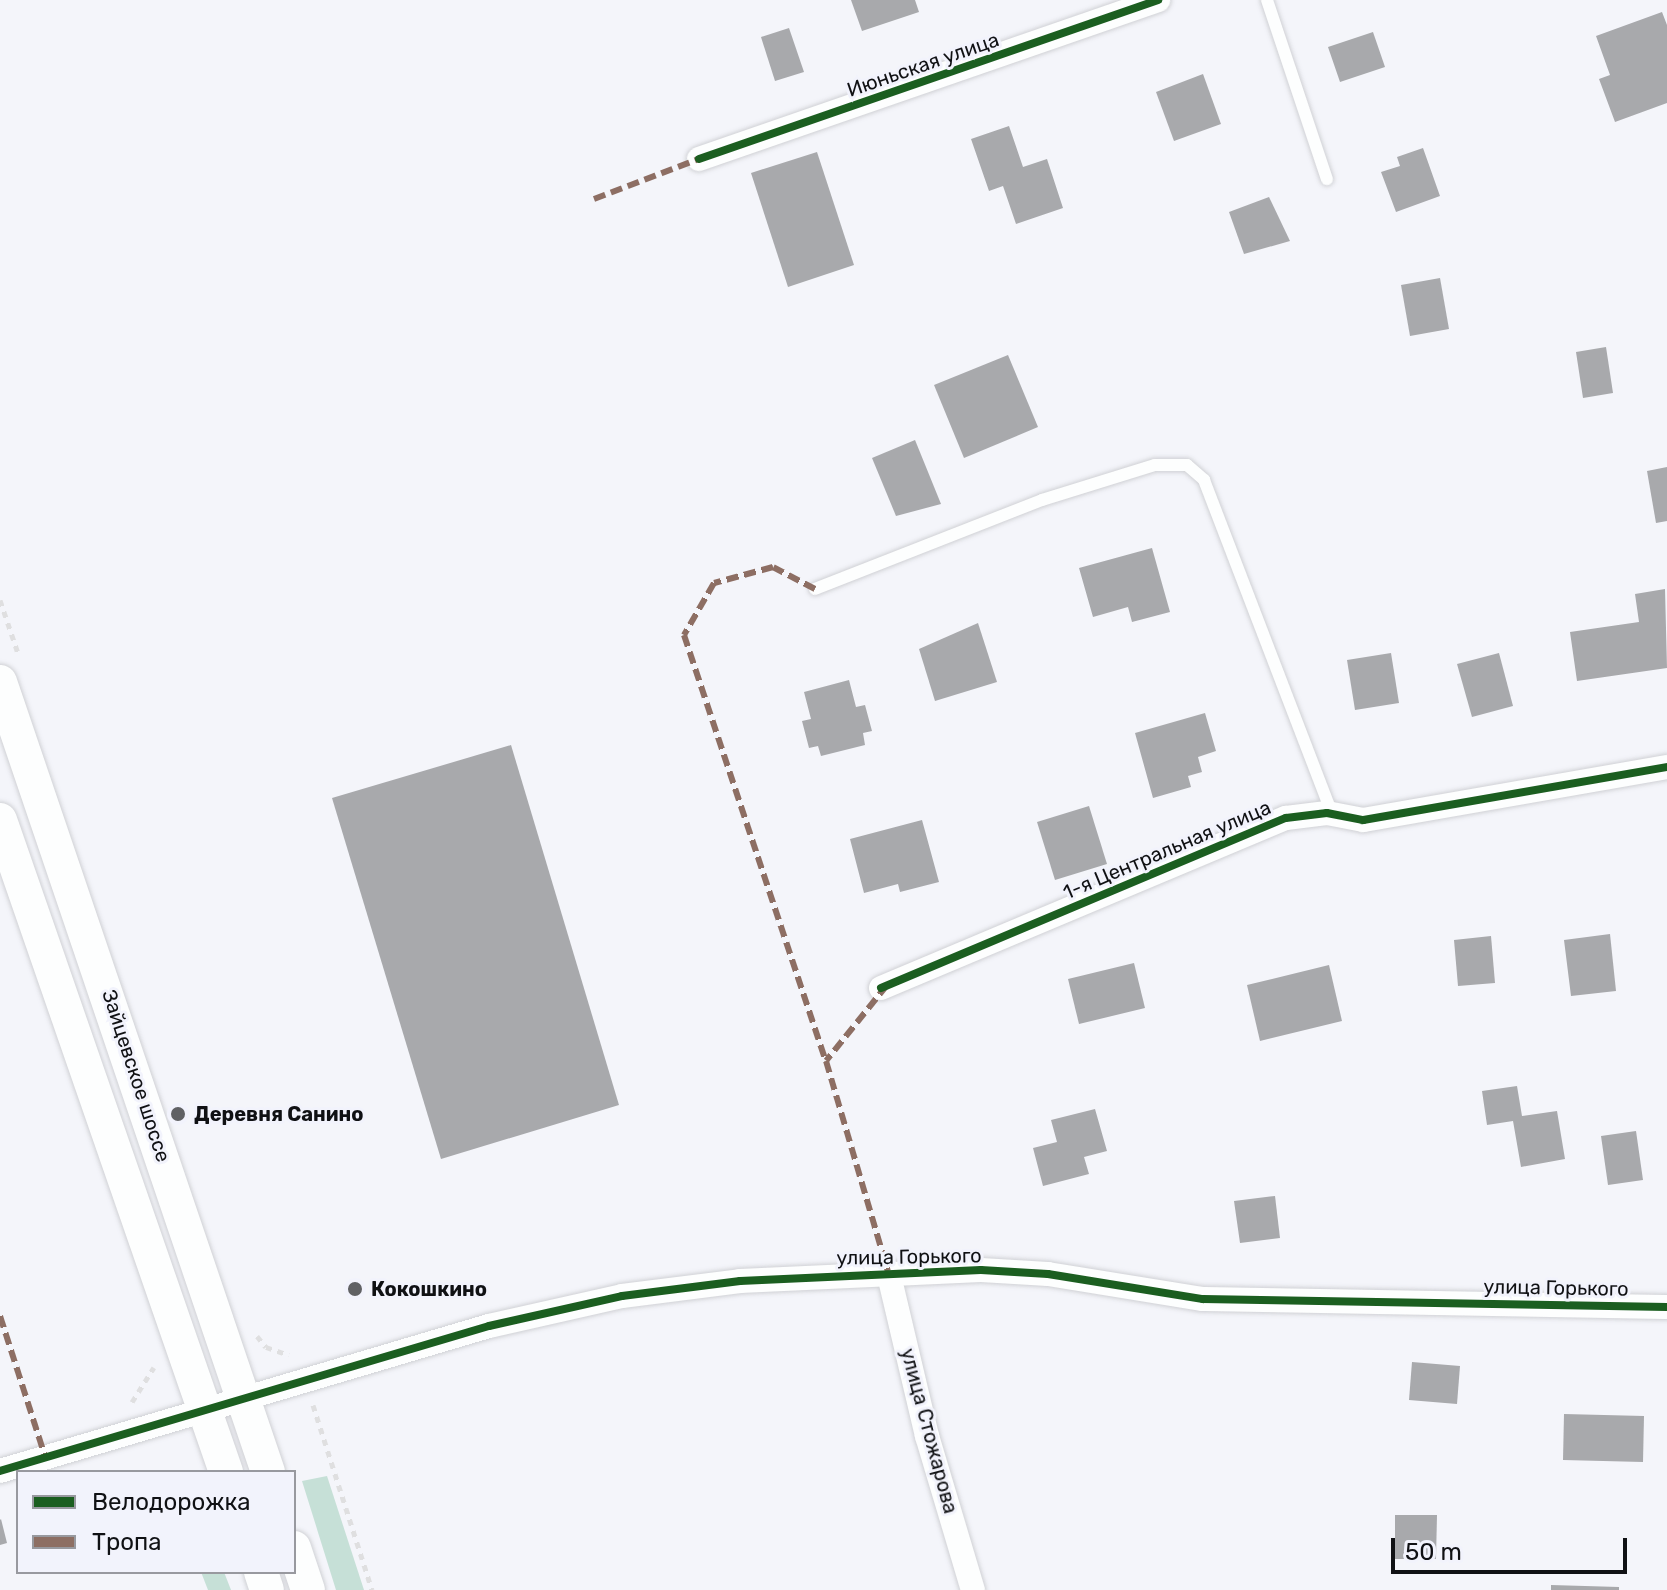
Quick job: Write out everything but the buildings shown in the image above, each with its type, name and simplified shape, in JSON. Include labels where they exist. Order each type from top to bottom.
[{"type":"main road","name":"Зайцевское шоссе","points":[[0,682],[267,1470]]},
{"type":"main road","points":[[0,820],[225,1470]]},
{"type":"main road","points":[[296,1554],[308,1590]]},
{"type":"street","name":"Июньская улица","points":[[699,159],[1158,0]]},
{"type":"street","name":"1-я Центральная улица","points":[[881,988],[1286,818],[1332,814],[1363,820],[1667,767]]},
{"type":"street","name":"улица Горького","points":[[0,1471],[244,1401],[310,1394],[475,1330],[622,1296],[740,1281],[888,1271],[1048,1274],[1234,1301],[1667,1307]]},
{"type":"street","name":"улица Стожарова","points":[[888,1271],[927,1436],[973,1590]]},
{"type":"lane","points":[[1267,0],[1327,179]]},
{"type":"lane","points":[[815,589],[1042,500],[1155,465],[1187,465],[1204,480],[1332,814]]},
{"type":"path","points":[[310,1394],[372,1590]]},
{"type":"green space","points":[[327,1476],[364,1590],[336,1590],[302,1481]]},
{"type":"green space","points":[[202,1574],[225,1574],[231,1590],[208,1590]]},
{"type":"marked path","points":[[594,199],[704,157]]},
{"type":"marked path","points":[[815,589],[773,567],[714,583],[684,635],[826,1061]]},
{"type":"marked path","points":[[887,985],[826,1061],[888,1271]]},
{"type":"marked path","points":[[0,1316],[46,1459]]},
{"type":"cycle path","points":[[699,159],[1158,0]]},
{"type":"cycle path","points":[[881,988],[1286,818],[1327,813],[1363,820],[1667,767]]},
{"type":"cycle path","points":[[0,1471],[489,1326],[622,1296],[740,1281],[981,1270],[1048,1274],[1203,1299],[1667,1307]]},
{"type":"place","name":"Деревня Санино","points":[[178,1114]]},
{"type":"place","name":"Кокошкино","points":[[355,1289]]}]
